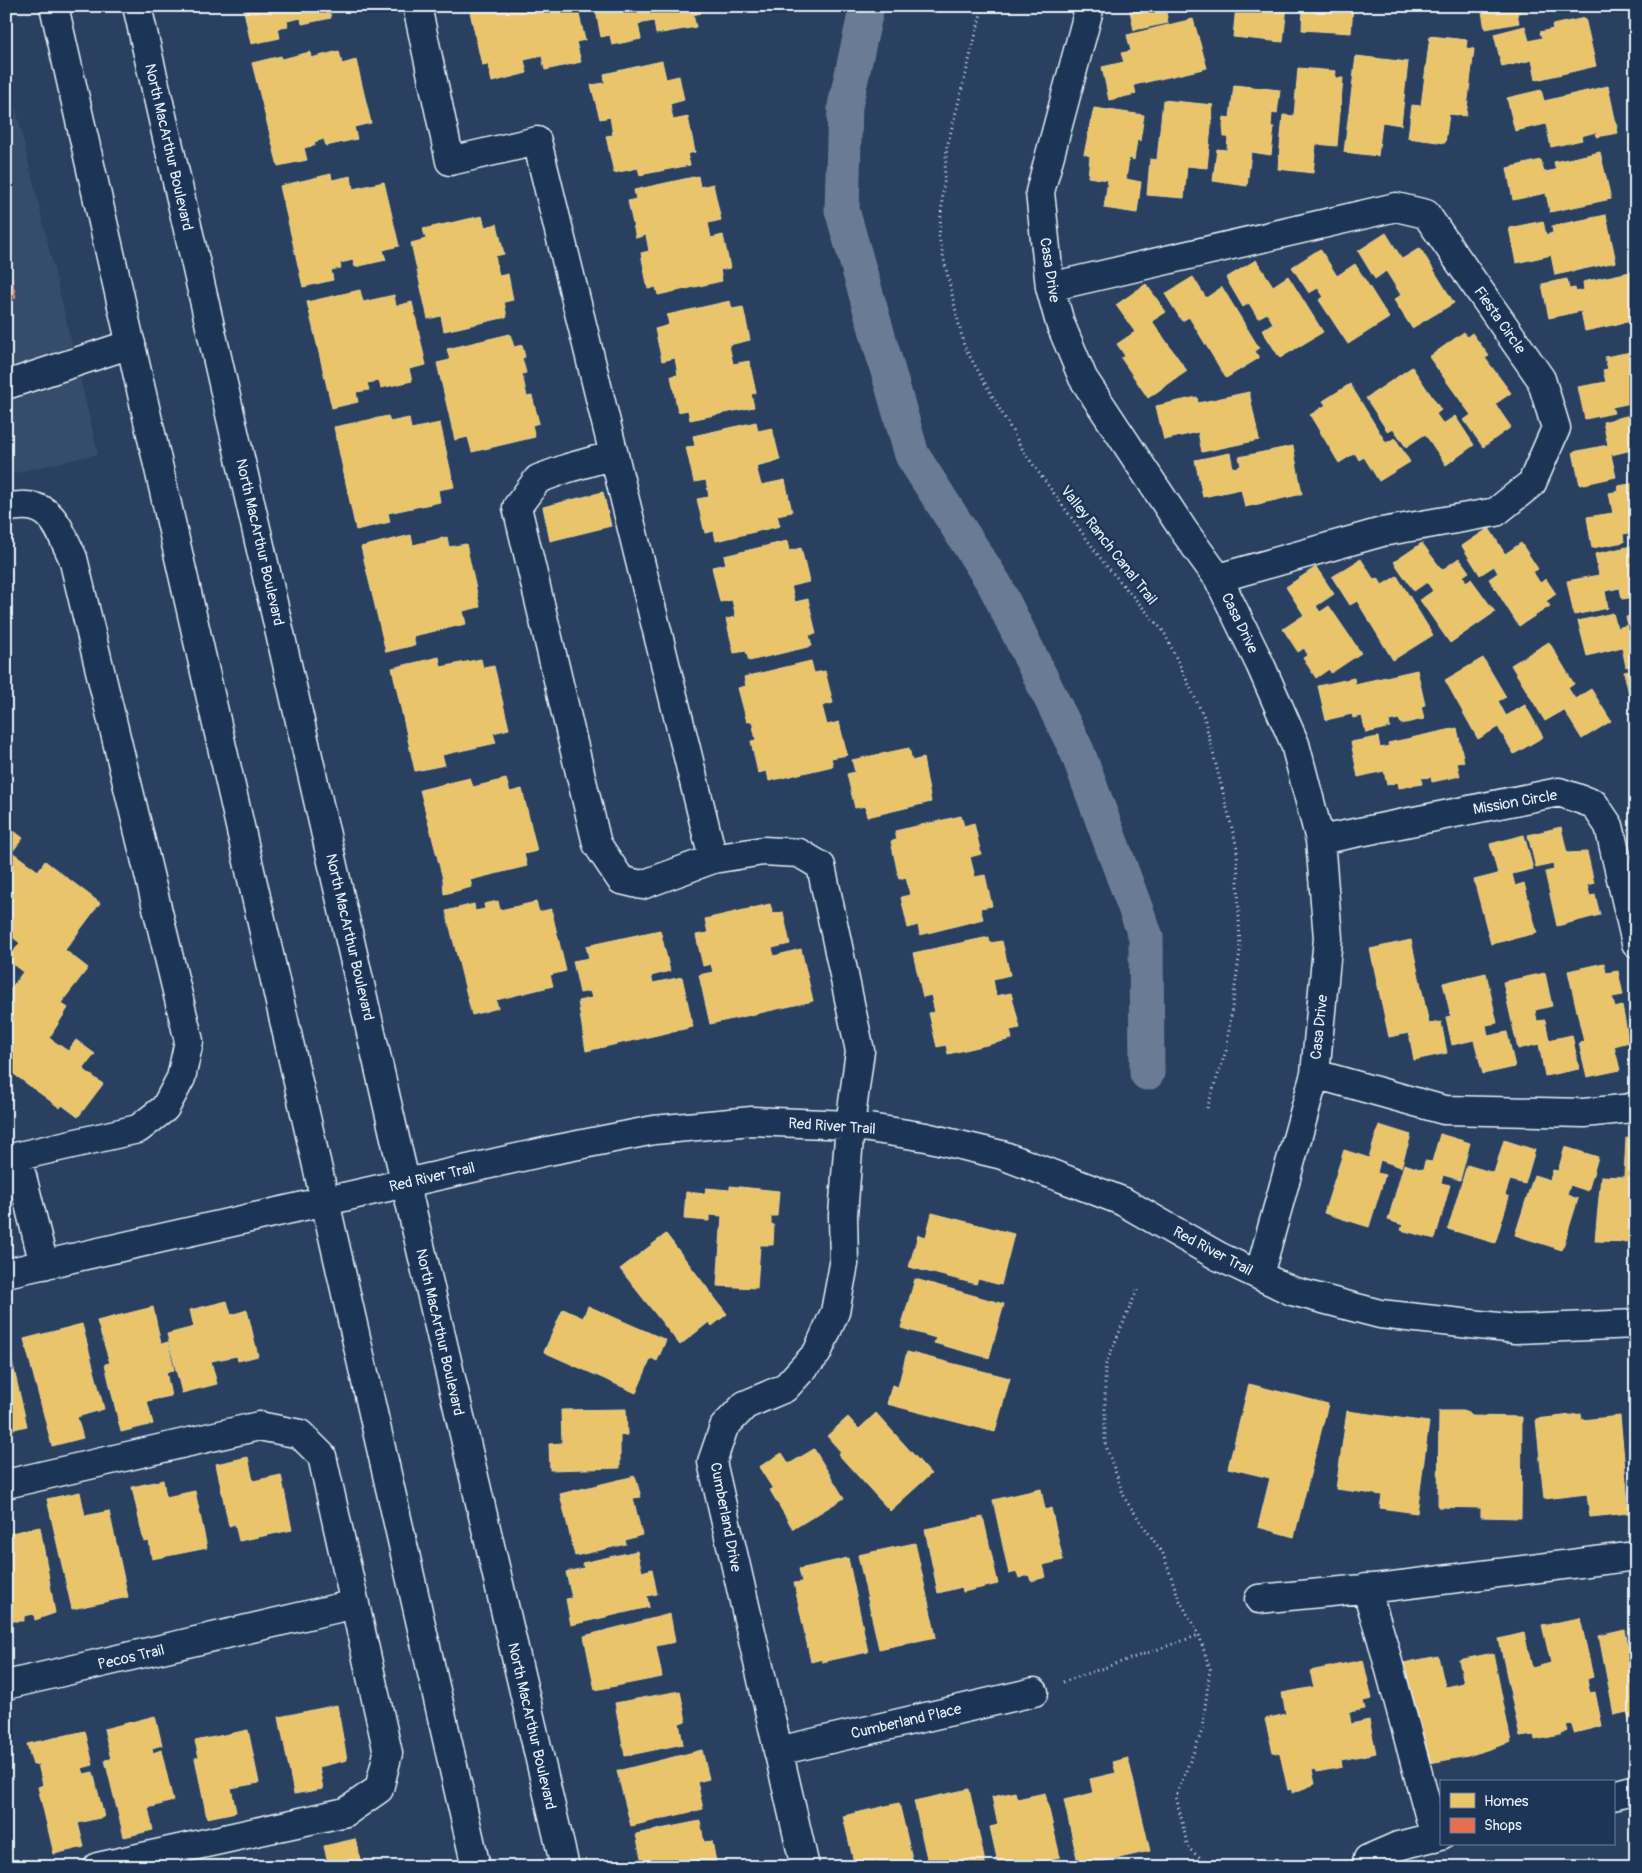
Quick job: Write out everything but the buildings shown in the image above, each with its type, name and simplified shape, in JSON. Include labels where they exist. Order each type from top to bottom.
[{"type":"street","points":[[54,6],[476,1867]]},
{"type":"street","name":"North MacArthur Boulevard","points":[[137,6],[406,1183],[565,1867]]},
{"type":"street","points":[[417,6],[450,161],[537,141],[713,859]]},
{"type":"street","name":"Casa Drive","points":[[1090,6],[1040,192],[1050,286],[1060,323],[1083,378],[1218,578],[1260,664],[1295,744],[1320,840],[1328,938],[1315,1074],[1258,1275]]},
{"type":"street","name":"Fiesta Circle","points":[[1050,286],[1396,207],[1426,214],[1541,379],[1556,428],[1532,483],[1496,512],[1382,532],[1218,578]]},
{"type":"street","points":[[6,385],[131,344]]},
{"type":"street","name":"Cumberland Drive","points":[[614,455],[538,479],[517,507],[597,844],[621,880],[642,885],[713,859],[762,851],[799,853],[821,866],[860,1052],[850,1125],[843,1215],[844,1264],[835,1312],[817,1353],[785,1388],[744,1405],[724,1426],[712,1462],[805,1867]]},
{"type":"street","points":[[6,508],[38,507],[54,518],[73,558],[189,1041],[181,1078],[166,1108],[138,1129],[6,1159]]},
{"type":"street","name":"Mission Circle","points":[[1320,840],[1559,792],[1594,804],[1609,826],[1636,943]]},
{"type":"street","points":[[1315,1074],[1444,1110],[1584,1113],[1632,1108],[1636,1105]]},
{"type":"street","name":"Red River Trail","points":[[6,1273],[406,1183],[654,1130],[752,1122],[850,1125],[926,1138],[1002,1155],[1122,1201],[1218,1256],[1292,1291],[1380,1314],[1516,1329],[1636,1324]]},
{"type":"street","points":[[6,1169],[22,1176],[44,1265]]},
{"type":"street","points":[[6,1484],[259,1426],[300,1434],[322,1456],[388,1753],[379,1789],[346,1812],[98,1867]]},
{"type":"street","points":[[1259,1599],[1636,1556]]},
{"type":"street","points":[[1366,1588],[1438,1836],[1398,1846],[1368,1859],[1366,1867]]},
{"type":"street","name":"Pecos Trail","points":[[6,1685],[255,1629],[355,1604]]},
{"type":"street","name":"Cumberland Place","points":[[778,1751],[1034,1692]]},
{"type":"street","points":[[1614,1795],[1636,1789]]},
{"type":"path","name":"Valley Ranch Canal Trail","points":[[983,6],[947,147],[939,238],[964,346],[1024,452],[1104,563],[1164,632],[1204,717],[1237,848],[1240,951],[1226,1051],[1207,1108]]},
{"type":"path","points":[[1137,1290],[1104,1366],[1106,1442],[1125,1499],[1163,1554],[1179,1599],[1199,1635],[1210,1669],[1202,1731],[1176,1796],[1188,1848],[1212,1867]]},
{"type":"path","points":[[1034,1692],[1199,1635]]},
{"type":"shaded area","points":[[6,67],[98,454],[6,475]]},
{"type":"waterway","points":[[867,6],[845,106],[842,210],[912,455],[995,585],[1077,751],[1146,937],[1147,1073]]}]
